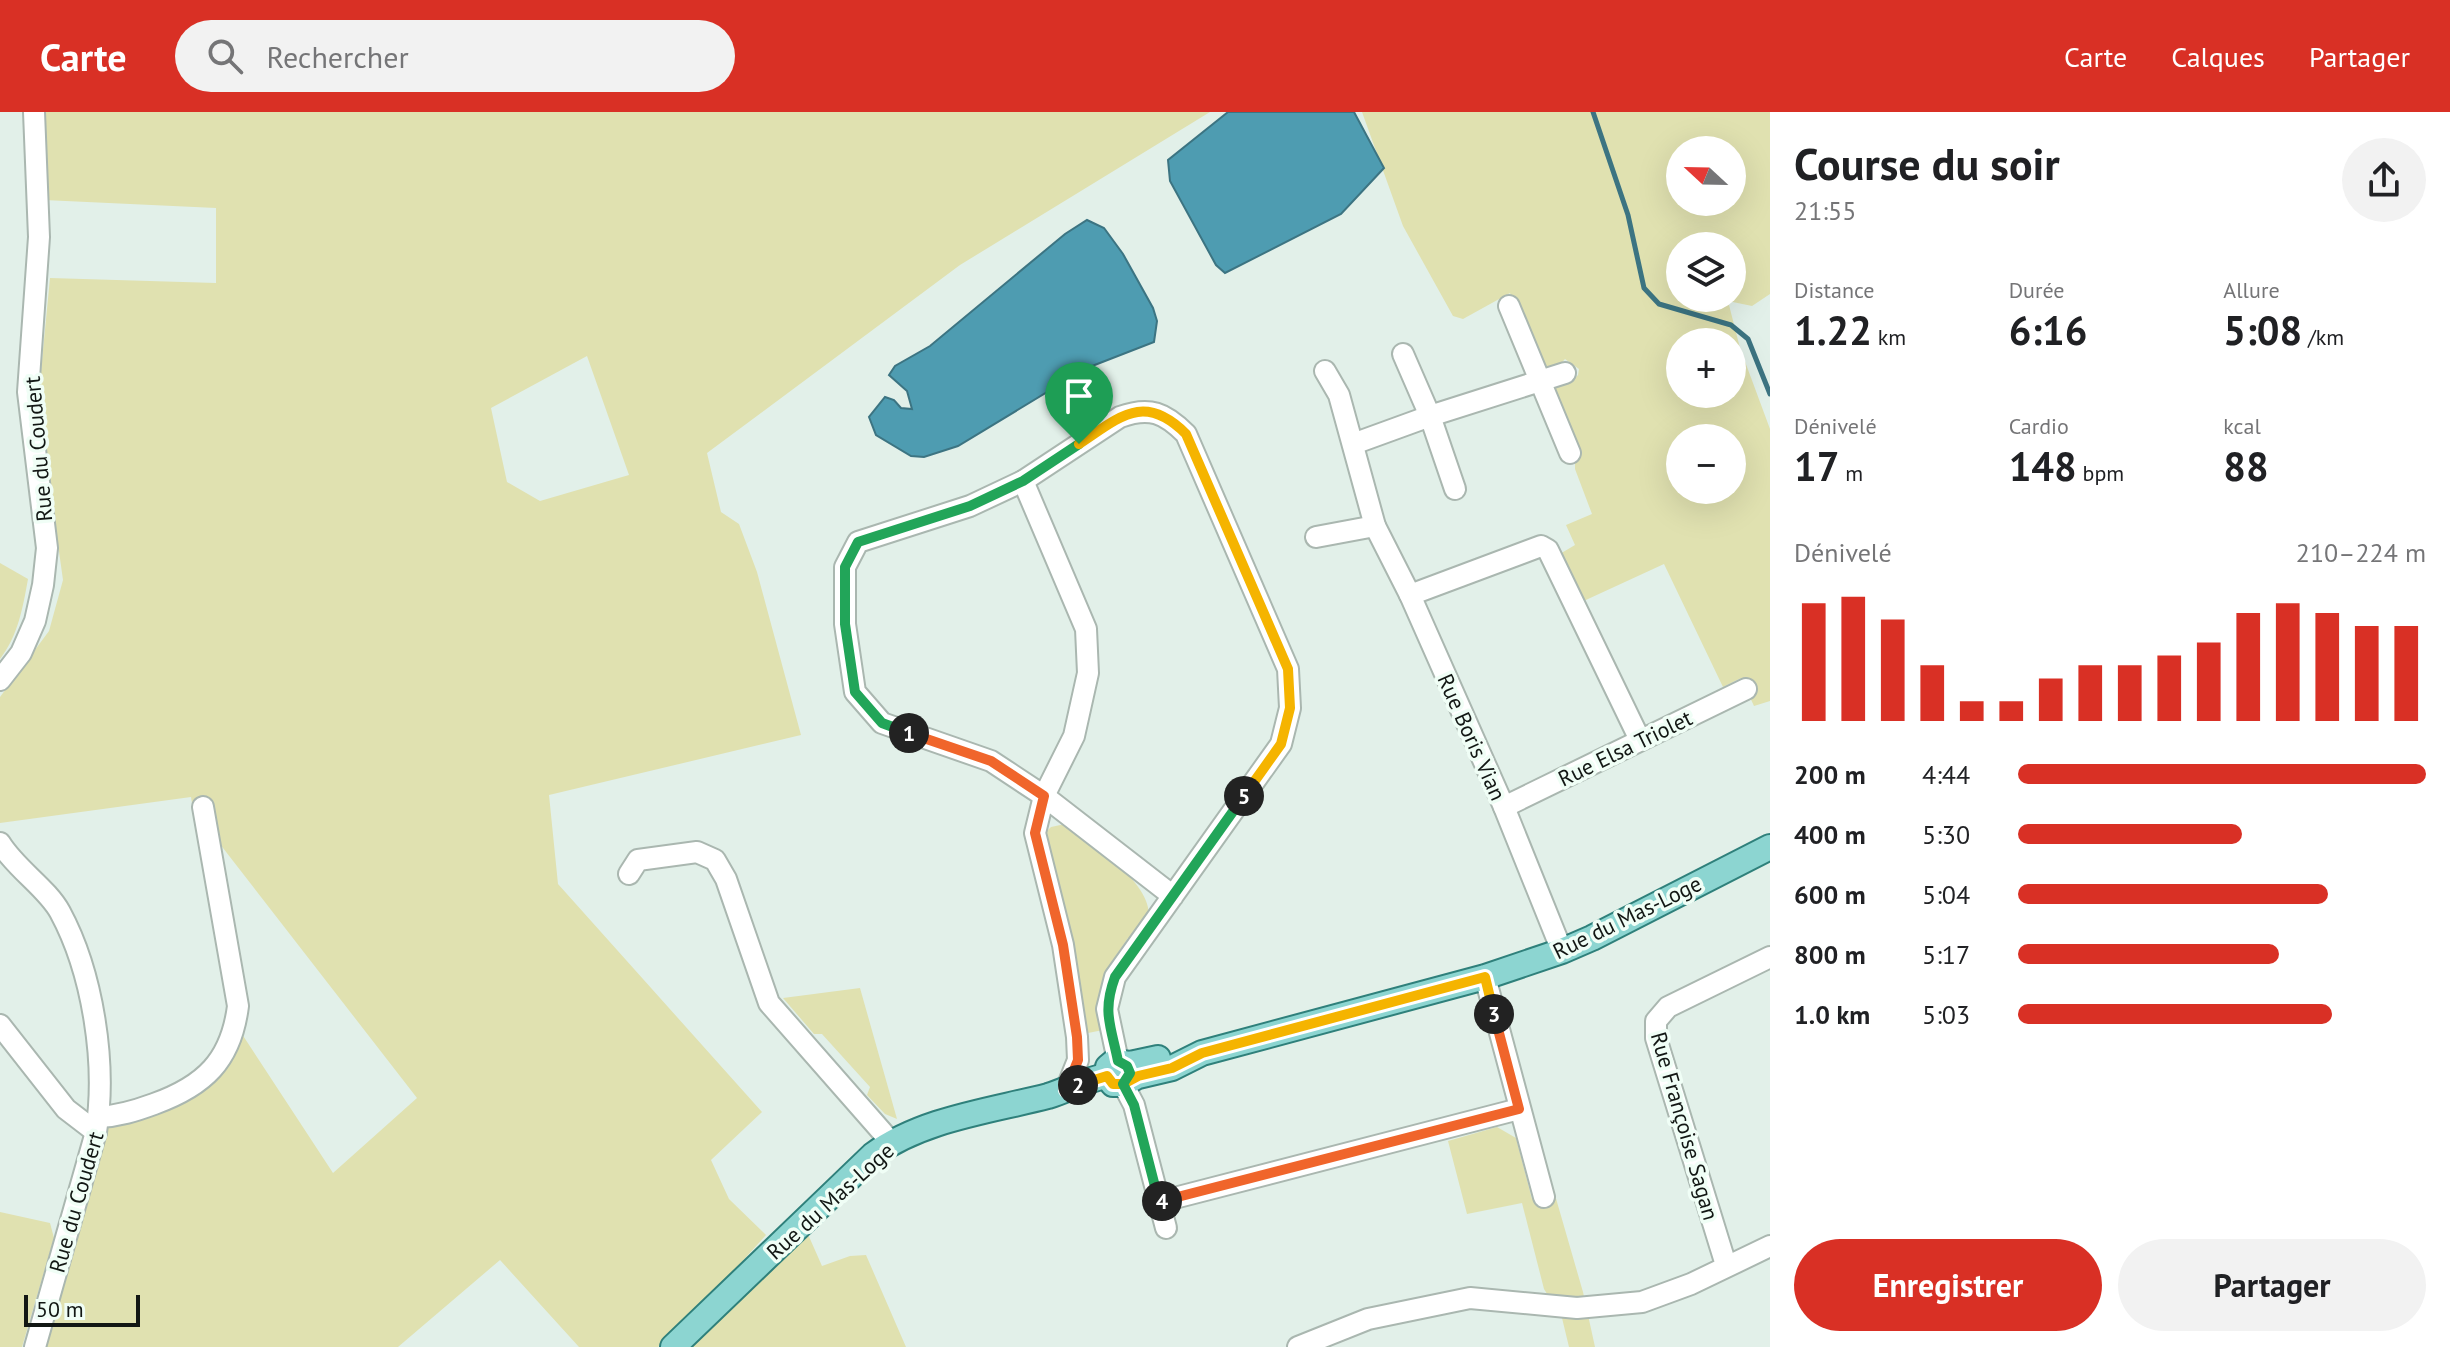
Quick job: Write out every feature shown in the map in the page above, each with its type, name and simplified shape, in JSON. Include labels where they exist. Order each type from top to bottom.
[{"type":"main road","name":"Rue du Mas-Loge","points":[[673,1347],[873,1155],[891,1142],[927,1128],[1485,977],[1592,938],[1770,847]]},
{"type":"street","name":"Rue du Coudert","points":[[0,680],[21,653],[35,621],[47,548],[28,392],[39,237],[34,112]]},
{"type":"street","points":[[1509,306],[1570,453]]},
{"type":"street","points":[[1403,354],[1430,416],[1455,489]]},
{"type":"street","name":"Rue Boris Vian","points":[[1325,371],[1339,395],[1375,526],[1410,595],[1504,807],[1562,951]]},
{"type":"street","points":[[1353,444],[1565,373]]},
{"type":"street","points":[[1166,1228],[1107,1009],[1109,994],[1115,977],[1173,896],[1281,744],[1290,708],[1288,669],[1186,434],[1171,419],[1152,412],[1134,412],[1120,417],[1023,481],[970,506],[858,542],[845,567],[845,624],[855,692],[882,723],[991,761],[1044,796],[1173,896]]},
{"type":"street","points":[[1023,481],[1086,629],[1088,673],[1074,736],[1044,796],[1035,833],[1063,945],[1077,1044],[1078,1060],[1066,1090]]},
{"type":"street","points":[[1316,537],[1375,526]]},
{"type":"street","points":[[1410,595],[1541,546],[1548,550],[1640,740]]},
{"type":"street","name":"Rue Elsa Triolet","points":[[1504,807],[1746,689]]},
{"type":"street","points":[[0,1025],[66,1109],[98,1124],[182,1094],[204,1079],[222,1058],[235,1030],[238,1006],[203,807]]},
{"type":"street","name":"Rue du Coudert","points":[[0,843],[9,857],[59,910],[91,999],[98,1056],[98,1124],[35,1347]]},
{"type":"street","points":[[629,874],[638,860],[697,852],[715,860],[726,879],[769,1003],[891,1142]]},
{"type":"street","name":"Rue Françoise Sagan","points":[[1726,1265],[1656,1038],[1656,1021],[1668,1007],[1770,957]]},
{"type":"street","points":[[1485,977],[1544,1197]]},
{"type":"street","points":[[1077,1044],[1124,1076]]},
{"type":"street","points":[[1159,1202],[1519,1109]]},
{"type":"street","points":[[1298,1347],[1368,1319],[1470,1298],[1577,1308],[1642,1302],[1691,1284],[1770,1246]]},
{"type":"green space","points":[[41,112],[1210,112],[960,265],[707,453],[721,512],[739,524],[757,572],[801,735],[549,795],[558,884],[762,1112],[711,1160],[729,1199],[766,1235],[658,1347],[579,1347],[500,1260],[398,1347],[35,1347],[99,1117],[182,1094],[238,1028],[333,1173],[417,1098],[216,839],[208,833],[197,834],[191,797],[0,823],[0,697],[49,631],[63,580],[38,402],[50,278],[216,283],[216,208],[44,200]],"holes":[[[587,356],[629,475],[540,501],[507,482],[491,408]]]},
{"type":"green space","points":[[1362,112],[1770,112],[1770,294],[1752,306],[1746,305],[1746,232],[1666,232],[1666,312],[1731,312],[1735,328],[1666,328],[1666,408],[1746,408],[1746,364],[1770,429],[1770,701],[1754,706],[1741,678],[1723,687],[1664,564],[1575,605],[1553,558],[1575,545],[1566,525],[1592,514],[1549,386],[1559,381],[1571,382],[1579,369],[1565,359],[1556,369],[1543,370],[1510,293],[1463,319],[1453,316],[1403,226]]},
{"type":"green space","points":[[0,563],[28,579],[15,631],[0,659]]},
{"type":"green space","points":[[1065,824],[1132,879],[1148,907],[1145,925],[1133,940],[1128,938],[1111,963],[1114,967],[1100,995],[1103,1030],[1083,1034],[1074,979],[1079,978],[1060,888],[1055,888],[1043,835],[1051,827]]},
{"type":"green space","points":[[860,988],[897,1119],[885,1114],[867,1095],[870,1087],[822,1034],[814,1034],[783,998]]},
{"type":"green space","points":[[1497,1127],[1516,1138],[1532,1199],[1555,1195],[1595,1347],[1569,1347],[1562,1318],[1544,1289],[1522,1203],[1467,1214],[1448,1141]]},
{"type":"green space","points":[[0,1212],[50,1223],[54,1238],[22,1347],[0,1347]]},
{"type":"green space","points":[[807,1232],[822,1266],[850,1256],[866,1255],[906,1347],[686,1347]]},
{"type":"water","points":[[1228,112],[1354,112],[1384,168],[1341,214],[1225,273],[1216,265],[1170,181],[1168,160]]},
{"type":"water","points":[[1087,220],[1104,228],[1123,254],[1153,308],[1157,321],[1154,342],[1087,368],[958,446],[924,457],[911,456],[876,435],[869,417],[885,397],[894,400],[901,408],[912,409],[907,391],[889,375],[895,366],[930,346],[1065,234]]},
{"type":"waterway","points":[[1593,112],[1628,215],[1644,288],[1659,304],[1731,325],[1748,339],[1770,394]]},
{"type":"route","points":[[1079,444],[1023,481],[970,506],[858,542],[845,567],[845,624],[855,692],[882,723],[991,761],[1044,796],[1035,833],[1063,945],[1077,1037],[1078,1060],[1066,1090],[1107,1076],[1113,1084],[1123,1084],[1138,1076],[1172,1068],[1202,1053],[1485,977],[1519,1109],[1159,1202],[1134,1105],[1123,1084],[1130,1073],[1127,1066],[1118,1061],[1107,1009],[1109,994],[1115,977],[1281,744],[1290,708],[1288,669],[1186,434],[1163,415],[1134,412],[1120,417],[1079,444]]}]
